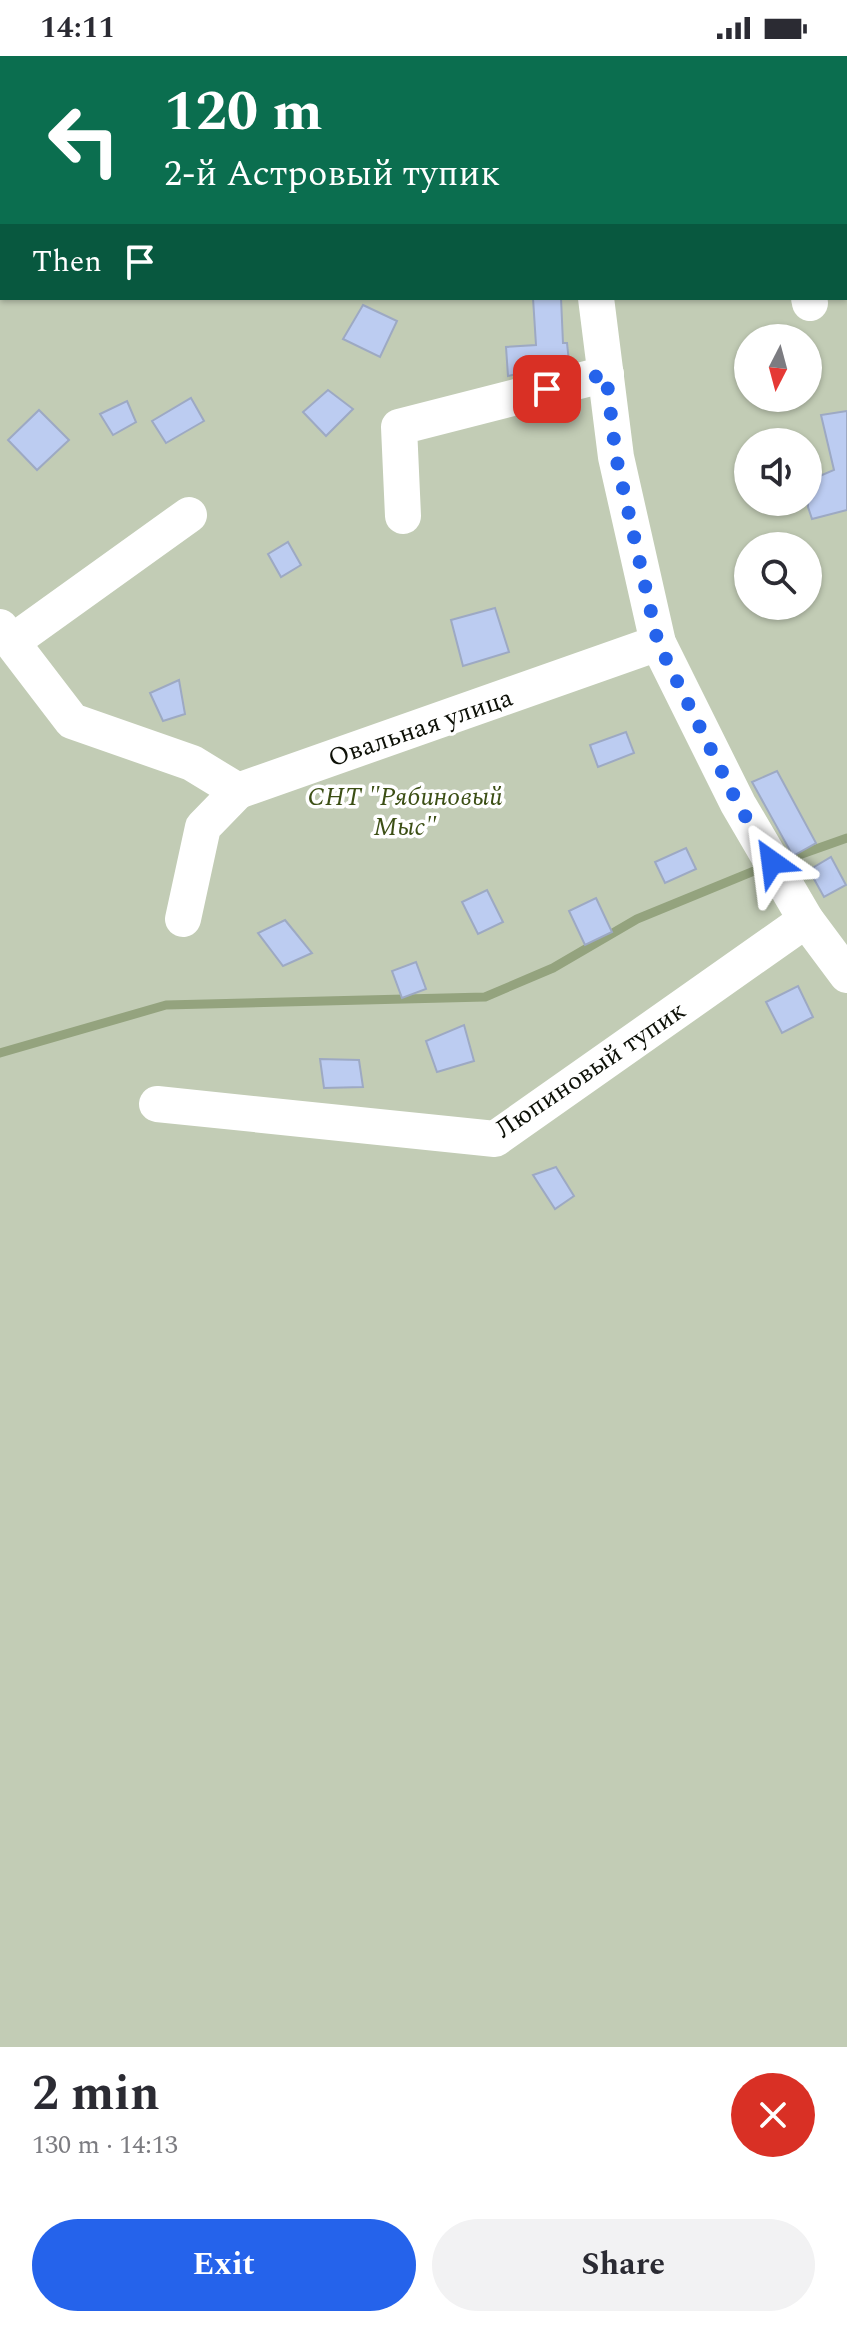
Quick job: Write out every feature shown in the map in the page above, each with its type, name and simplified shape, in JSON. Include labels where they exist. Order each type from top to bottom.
[{"type":"lane","points":[[596,300],[616,457],[658,643],[738,804],[806,920],[847,975]]},
{"type":"lane","points":[[403,516],[399,427],[606,374]]},
{"type":"lane","points":[[183,919],[203,827],[238,791],[192,763],[72,721],[6,634],[189,515]]},
{"type":"lane","name":"Овальная улица","points":[[238,791],[658,643]]},
{"type":"lane","name":"Люпиновый тупик","points":[[157,1104],[495,1139],[806,920]]},
{"type":"green space","name":"СНТ \"Рябиновый Мыс\"","points":[[0,300],[847,300],[847,2047],[0,2047]]},
{"type":"building","points":[[533,300],[561,300],[563,343],[567,343],[569,362],[508,376],[506,347],[536,345]]},
{"type":"building","points":[[363,305],[397,321],[380,357],[343,339]]},
{"type":"building","points":[[328,390],[353,409],[326,436],[303,412]]},
{"type":"building","points":[[191,398],[204,421],[166,443],[152,421]]},
{"type":"building","points":[[127,401],[136,422],[113,435],[100,414]]},
{"type":"building","points":[[39,410],[69,440],[37,470],[8,440]]},
{"type":"building","points":[[847,411],[847,510],[812,519],[811,516],[822,516],[822,475],[834,470],[821,415]]},
{"type":"building","points":[[288,542],[301,565],[281,577],[268,554]]},
{"type":"building","points":[[495,608],[509,652],[463,666],[451,620]]},
{"type":"building","points":[[179,680],[185,714],[163,721],[150,693]]},
{"type":"building","points":[[626,732],[634,753],[598,767],[590,745]]},
{"type":"building","points":[[777,771],[816,843],[793,856],[752,782]]},
{"type":"building","points":[[686,848],[696,869],[665,883],[655,862]]},
{"type":"building","points":[[831,857],[846,885],[824,897],[809,870]]},
{"type":"building","points":[[487,890],[503,922],[478,934],[462,902]]},
{"type":"building","points":[[596,898],[612,932],[585,945],[569,911]]},
{"type":"building","points":[[285,920],[312,953],[283,966],[258,933]]},
{"type":"building","points":[[416,962],[426,989],[402,998],[392,971]]},
{"type":"building","points":[[798,986],[813,1017],[782,1033],[766,1002]]},
{"type":"building","points":[[464,1025],[474,1061],[437,1072],[426,1041]]},
{"type":"building","points":[[320,1059],[359,1060],[363,1087],[324,1088]]},
{"type":"building","points":[[556,1167],[574,1196],[555,1209],[533,1175]]},
{"type":"waterway","points":[[782,861],[847,838]]},
{"type":"waterway","points":[[0,1053],[166,1005],[485,997],[553,968],[637,919],[764,867]]},
{"type":"route","points":[[547,389],[606,374],[616,457],[658,643],[738,804],[772,862]]}]
